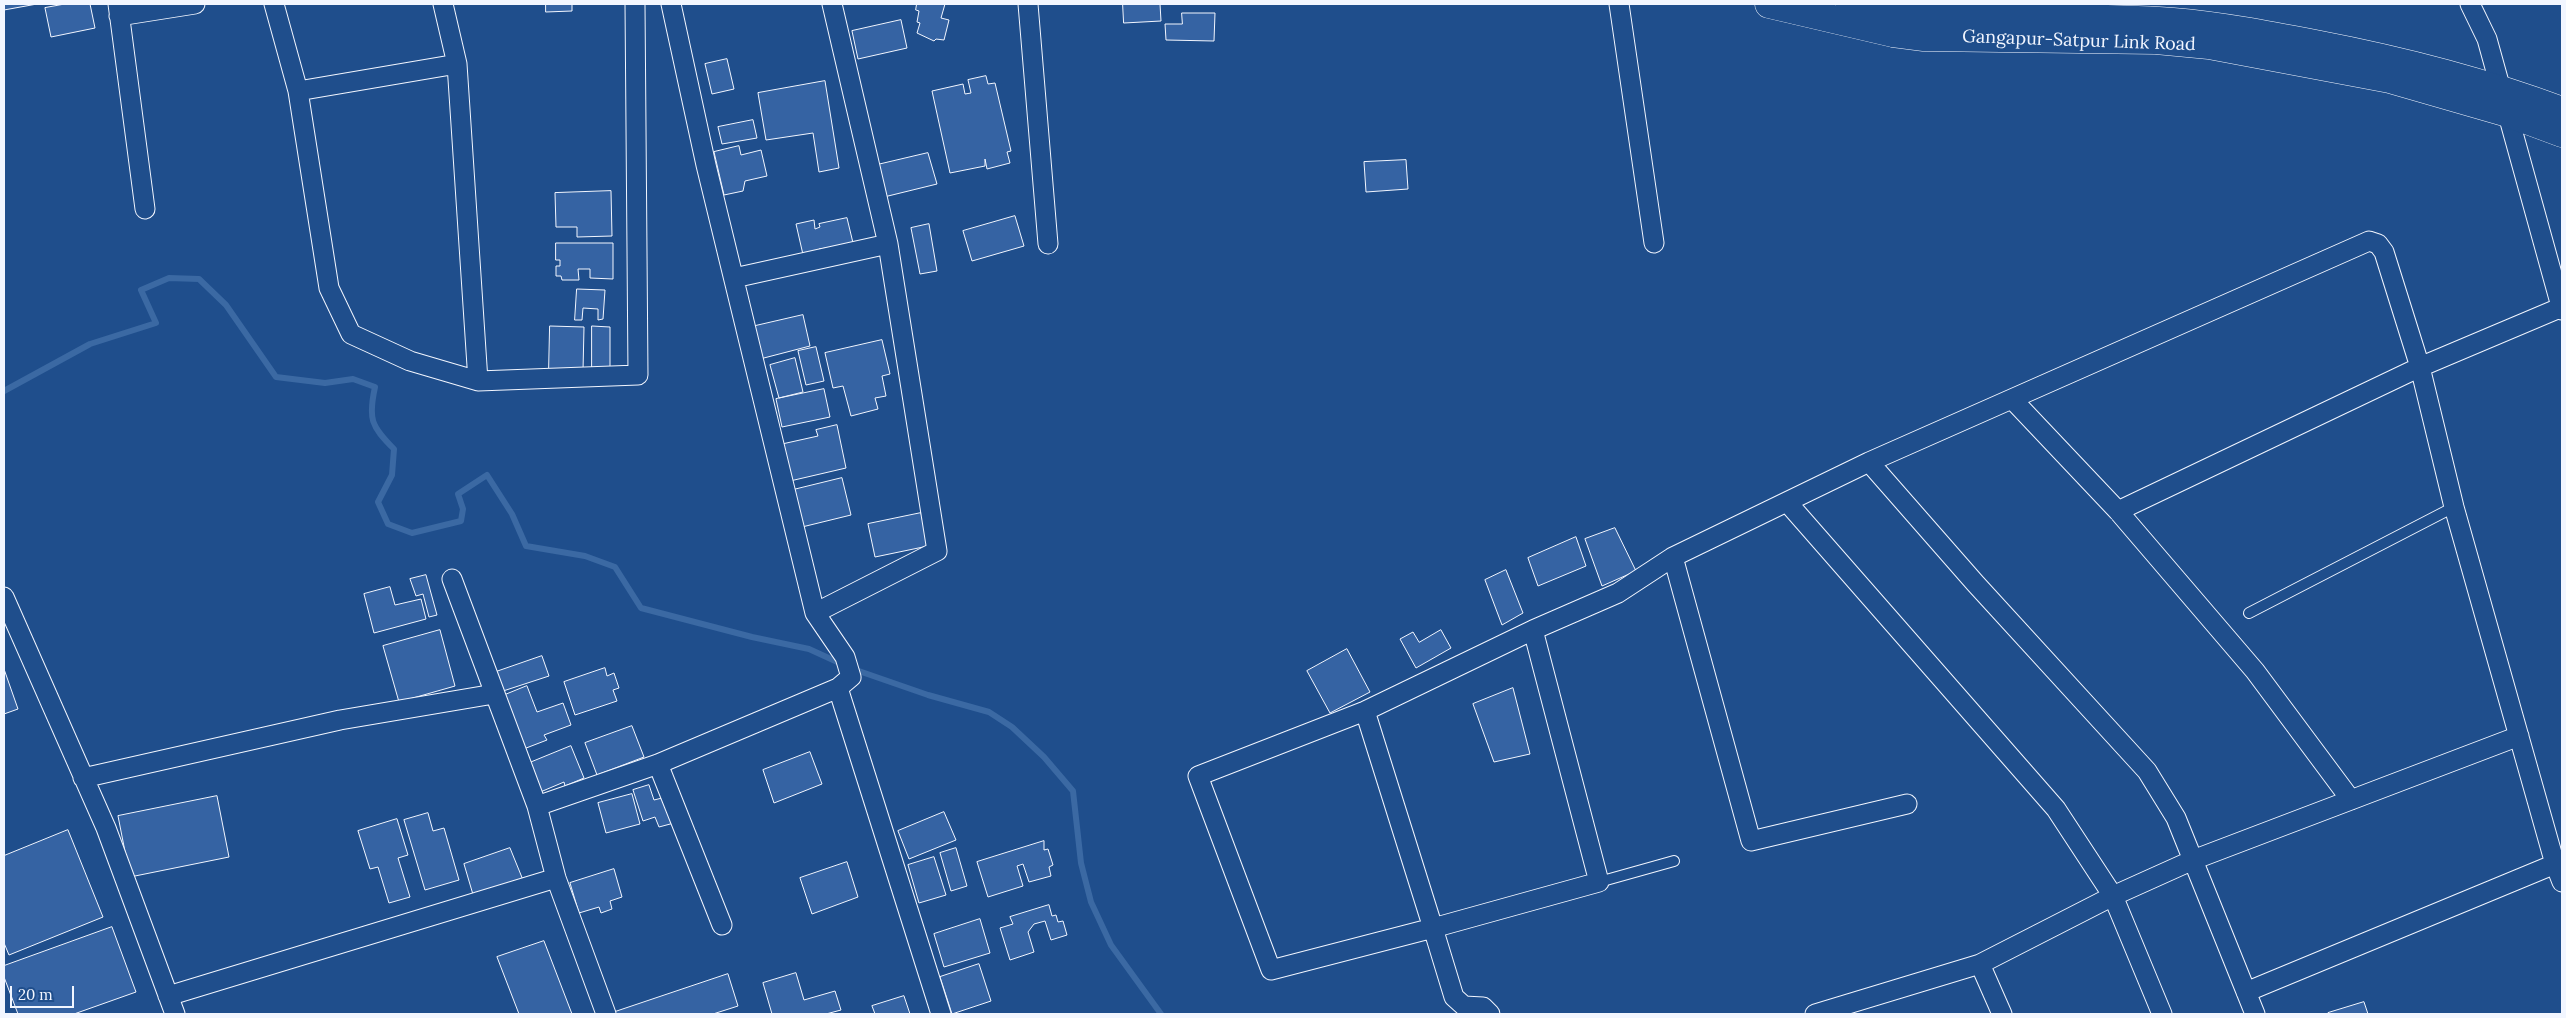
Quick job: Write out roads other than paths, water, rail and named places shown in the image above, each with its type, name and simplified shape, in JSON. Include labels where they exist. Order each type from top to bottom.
[{"type":"main road","name":"Gangapur-Satpur Link Road","points":[[1769,4],[1894,33],[1924,37],[2156,40],[2209,45],[2562,111]]},
{"type":"main road","name":"Gangapur-Satpur Link Road","points":[[1850,4],[1896,13],[1938,10],[2212,26],[2367,54],[2505,101],[2562,133]]},
{"type":"street","points":[[145,208],[119,10],[195,4]]},
{"type":"street","points":[[274,4],[298,91],[329,288],[351,334],[410,362],[478,380],[638,375],[635,4]]},
{"type":"street","points":[[443,4],[456,64],[478,380]]},
{"type":"street","points":[[671,4],[734,278],[815,613],[845,657],[845,682],[941,1014]]},
{"type":"street","points":[[815,613],[937,552],[888,244],[832,4]]},
{"type":"street","points":[[1028,4],[1048,244]]},
{"type":"street","points":[[1619,4],[1654,243]]},
{"type":"street","points":[[2118,511],[2420,367],[2562,308],[2488,39],[2470,4]]},
{"type":"street","points":[[298,91],[456,64]]},
{"type":"street","points":[[1533,630],[1599,882],[1271,970],[1198,776],[1365,711],[1533,630],[1618,593],[1673,558],[1869,462],[2369,241],[2378,244],[2384,252],[2420,367],[2454,508],[2555,864],[2562,882]]},
{"type":"street","points":[[734,278],[888,244]]},
{"type":"street","points":[[2012,400],[2118,511],[2274,695],[2351,800]]},
{"type":"street","points":[[1869,462],[1974,583],[2147,772],[2176,818],[2255,1014]]},
{"type":"street","points":[[1787,502],[2056,809],[2114,896],[2162,1014]]},
{"type":"street","points":[[1673,558],[1751,841],[1907,804]]},
{"type":"street","points":[[452,579],[537,806],[556,878],[606,1014]]},
{"type":"street","points":[[4,597],[106,828],[175,1014]]},
{"type":"street","points":[[537,806],[658,764],[845,682]]},
{"type":"street","points":[[83,778],[340,720],[494,694]]},
{"type":"street","points":[[1365,711],[1454,997],[1464,1006],[1483,1007],[1490,1014]]},
{"type":"street","points":[[1815,1014],[1980,964],[2114,896],[2193,860],[2519,736]]},
{"type":"street","points":[[658,764],[722,925]]},
{"type":"street","points":[[2246,992],[2555,864]]},
{"type":"street","points":[[168,996],[556,878]]},
{"type":"street","points":[[1980,964],[2002,1014]]},
{"type":"lane","points":[[2250,613],[2454,508]]},
{"type":"lane","points":[[1599,882],[1674,861]]},
{"type":"waterway","points":[[4,391],[90,344],[156,323],[141,290],[169,278],[199,279],[226,305],[276,377],[325,383],[353,379],[375,387],[372,407],[373,421],[380,434],[394,449],[392,475],[378,502],[388,524],[412,533],[461,521],[463,509],[458,494],[487,475],[512,514],[526,546],[585,556],[615,567],[641,608],[752,637],[809,649],[844,665]]},
{"type":"waterway","points":[[853,669],[928,695],[989,712],[1012,727],[1044,757],[1073,791],[1081,863],[1091,902],[1111,945],[1161,1014]]}]
